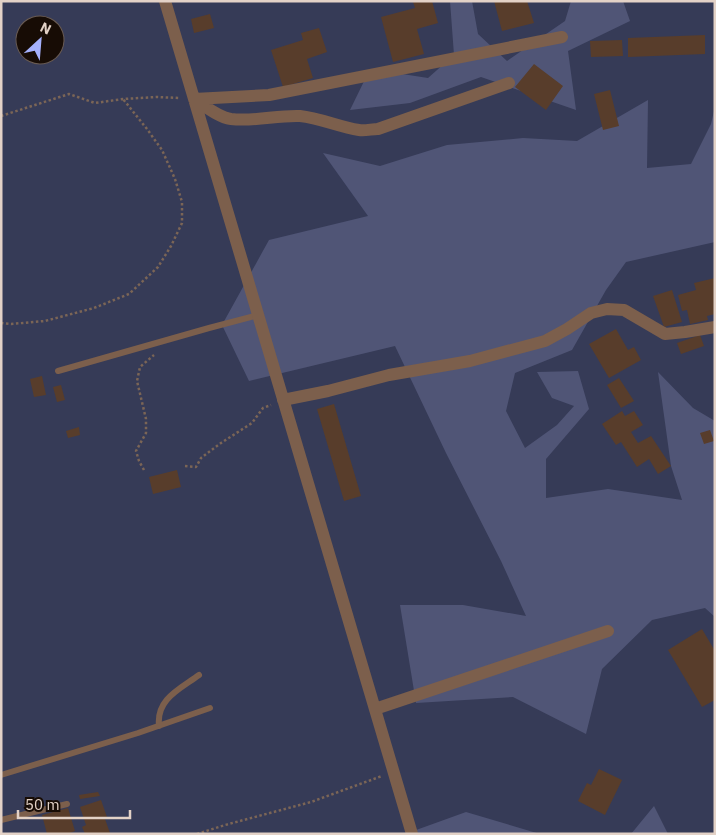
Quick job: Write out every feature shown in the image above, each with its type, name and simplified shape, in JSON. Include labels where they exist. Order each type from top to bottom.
[{"type":"street","points":[[165,1],[412,834]]},
{"type":"street","points":[[194,99],[269,95],[562,37]]},
{"type":"street","points":[[194,99],[229,119],[302,116],[362,130],[378,129],[509,83]]},
{"type":"street","points":[[284,400],[389,375],[470,361],[545,341],[592,313],[607,308],[624,310],[665,334],[715,327]]},
{"type":"street","points":[[375,709],[608,630]]},
{"type":"lane","points":[[58,371],[258,315]]},
{"type":"lane","points":[[159,726],[158,717],[169,697],[199,675]]},
{"type":"lane","points":[[1,775],[159,726],[210,708]]},
{"type":"lane","points":[[1,820],[66,804]]},
{"type":"path","points":[[1,116],[69,94],[95,103],[157,97],[194,99]]},
{"type":"path","points":[[1,323],[45,321],[94,308],[129,294],[158,267],[171,246],[182,223],[182,202],[175,179],[162,150],[123,99]]},
{"type":"path","points":[[144,470],[136,451],[146,433],[146,419],[138,381],[140,367],[154,355]]},
{"type":"path","points":[[184,466],[196,467],[201,458],[252,423],[263,408],[284,400]]},
{"type":"path","points":[[197,834],[311,802],[394,772]]},
{"type":"shaded area","points":[[1,1],[715,1],[715,834],[1,834]]},
{"type":"shaded area","points":[[450,1],[472,1],[478,34],[507,61],[565,21],[571,1],[623,1],[630,21],[568,51],[576,110],[481,77],[410,103],[350,110],[370,69],[428,78],[454,55]]},
{"type":"shaded area","points":[[648,100],[647,168],[691,164],[711,124],[715,107],[715,242],[626,262],[606,290],[572,350],[515,373],[506,411],[525,448],[557,425],[574,406],[552,398],[537,372],[578,371],[589,409],[546,459],[546,498],[608,489],[682,500],[671,466],[658,372],[693,408],[715,421],[715,617],[705,608],[652,620],[602,669],[586,734],[513,697],[416,703],[400,605],[463,605],[526,616],[501,561],[446,453],[395,346],[249,381],[222,325],[269,240],[368,216],[323,153],[380,166],[447,145],[523,138],[577,141]]},
{"type":"shaded area","points":[[654,806],[668,834],[631,834]]},
{"type":"shaded area","points":[[466,812],[540,834],[405,834]]},
{"type":"building","points":[[432,1],[438,23],[417,29],[424,54],[393,62],[381,17],[415,8],[413,2]]},
{"type":"building","points":[[494,1],[527,1],[534,23],[502,31]]},
{"type":"building","points":[[210,14],[214,28],[194,33],[191,19]]},
{"type":"building","points":[[319,28],[327,52],[307,59],[313,78],[283,87],[271,50],[303,40],[301,33]]},
{"type":"building","points":[[705,35],[705,54],[628,57],[628,38]]},
{"type":"building","points":[[622,40],[623,56],[591,57],[590,41]]},
{"type":"building","points":[[534,64],[563,86],[546,110],[515,87]]},
{"type":"building","points":[[610,90],[619,126],[603,130],[594,94]]},
{"type":"building","points":[[715,278],[715,314],[707,316],[708,320],[690,324],[687,310],[682,311],[678,295],[696,290],[694,283]]},
{"type":"building","points":[[672,290],[682,322],[664,327],[653,296]]},
{"type":"building","points":[[616,329],[628,350],[634,347],[641,360],[609,378],[589,344]]},
{"type":"building","points":[[700,335],[704,346],[681,354],[677,343]]},
{"type":"building","points":[[42,376],[46,395],[34,397],[30,379]]},
{"type":"building","points":[[619,378],[634,401],[621,408],[607,385]]},
{"type":"building","points":[[61,385],[65,400],[57,402],[53,387]]},
{"type":"building","points":[[334,404],[361,496],[344,501],[317,409]]},
{"type":"building","points":[[622,411],[625,416],[634,411],[643,425],[631,432],[638,443],[651,436],[671,466],[658,474],[649,459],[637,467],[621,442],[616,445],[602,424]]},
{"type":"building","points":[[79,427],[80,435],[68,438],[66,431]]},
{"type":"building","points":[[710,430],[714,441],[704,444],[700,433]]},
{"type":"building","points":[[177,470],[181,487],[153,494],[149,477]]},
{"type":"building","points":[[702,629],[715,651],[715,700],[702,707],[668,650]]},
{"type":"building","points":[[599,769],[622,780],[605,815],[578,801],[587,783],[591,785]]},
{"type":"building","points":[[98,792],[100,796],[80,799],[79,795]]},
{"type":"building","points":[[101,800],[110,833],[85,834],[82,827],[86,825],[80,807]]},
{"type":"building","points":[[68,808],[75,831],[67,834],[47,834],[42,815]]}]
